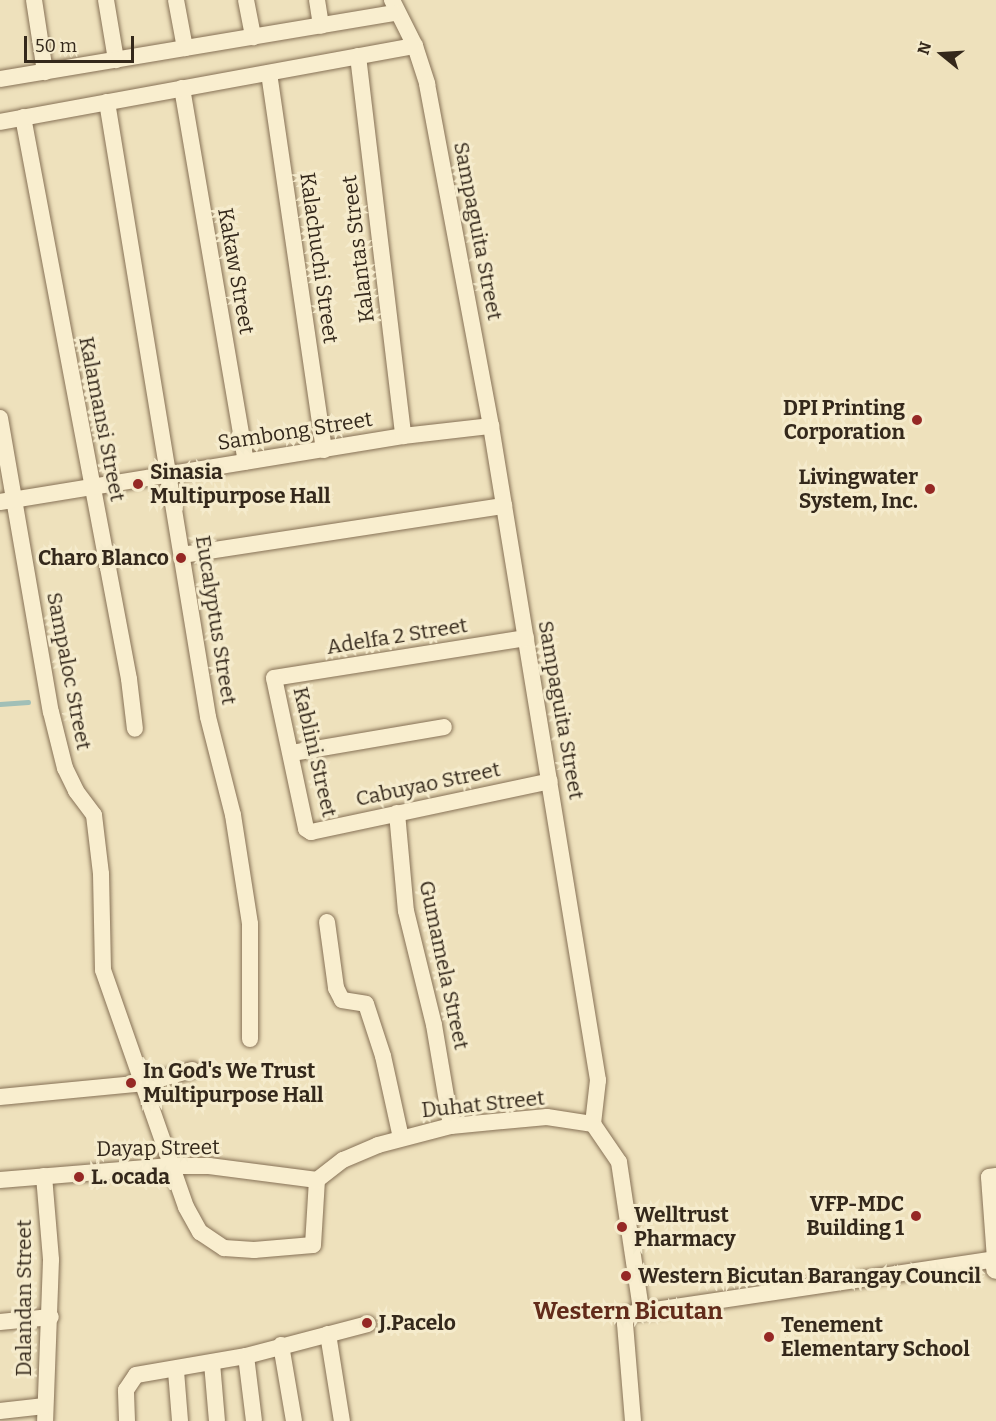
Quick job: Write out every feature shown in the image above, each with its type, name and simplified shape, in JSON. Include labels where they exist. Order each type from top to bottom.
[{"type":"street","points":[[34,0],[45,72]]},
{"type":"street","points":[[106,0],[116,60]]},
{"type":"street","points":[[176,0],[185,48]]},
{"type":"street","points":[[246,0],[253,37]]},
{"type":"street","points":[[316,0],[321,26]]},
{"type":"street","points":[[0,79],[321,26],[394,7]]},
{"type":"street","name":"Sampaguita Street","points":[[394,7],[415,46],[427,84],[491,426],[598,1080],[593,1124]]},
{"type":"street","points":[[0,122],[415,46]]},
{"type":"street","name":"Kalantas Street","points":[[358,56],[403,436]]},
{"type":"street","name":"Kalachuchi Street","points":[[269,73],[324,450]]},
{"type":"street","name":"Kakaw Street","points":[[182,88],[246,462]]},
{"type":"street","name":"Eucalyptus Street","points":[[107,102],[170,474],[208,717],[233,815],[250,924],[250,1039]]},
{"type":"street","name":"Kalamansi Street","points":[[23,117],[129,679],[135,729]]},
{"type":"street","name":"Sampaloc Street","points":[[0,417],[8,501],[62,757],[76,791],[94,815],[102,874],[103,970],[145,1083],[170,1166],[200,1232],[224,1248],[237,1251],[313,1245],[317,1180]]},
{"type":"street","name":"Sambong Street","points":[[8,501],[92,490],[170,474],[403,436],[491,426]]},
{"type":"street","points":[[182,555],[504,506]]},
{"type":"street","name":"Adelfa 2 Street","points":[[274,678],[526,638]]},
{"type":"street","name":"Kablini Street","points":[[274,678],[292,753],[306,829],[316,831]]},
{"type":"street","points":[[292,753],[444,727]]},
{"type":"street","name":"Cabuyao Street","points":[[316,831],[550,781]]},
{"type":"street","name":"Gumamela Street","points":[[397,813],[406,911],[434,1025],[451,1126]]},
{"type":"street","points":[[327,922],[336,988],[342,1000],[366,1004],[383,1056],[401,1138]]},
{"type":"street","points":[[0,1098],[145,1083],[192,1070]]},
{"type":"street","name":"Duhat Street","points":[[317,1180],[343,1160],[401,1138],[451,1126],[547,1117],[593,1124]]},
{"type":"street","points":[[593,1124],[619,1162],[641,1309]]},
{"type":"street","name":"Dayap Street","points":[[0,1180],[170,1166],[209,1167],[317,1180]]},
{"type":"street","name":"Dalandan Street","points":[[44,1176],[51,1317],[45,1414]]},
{"type":"street","points":[[993,1177],[996,1268]]},
{"type":"street","points":[[633,1421],[625,1323],[628,1314],[641,1309],[996,1259]]},
{"type":"street","points":[[0,1322],[51,1317]]},
{"type":"street","points":[[127,1421],[126,1390],[129,1379],[246,1356],[368,1324]]},
{"type":"street","points":[[328,1334],[342,1421]]},
{"type":"street","points":[[281,1345],[294,1421]]},
{"type":"street","points":[[246,1356],[254,1421]]},
{"type":"street","points":[[212,1363],[217,1421]]},
{"type":"street","points":[[176,1371],[180,1421]]},
{"type":"street","points":[[0,1411],[45,1414]]},
{"type":"waterway","points":[[0,704],[28,702]]},
{"type":"place","name":"DPI Printing Corporation","points":[[917,420]]},
{"type":"place","name":"Sinasia Multipurpose Hall","points":[[138,484]]},
{"type":"place","name":"Livingwater System, Inc.","points":[[930,489]]},
{"type":"place","name":"Charo Blanco","points":[[181,558]]},
{"type":"place","name":"In God's We Trust Multipurpose Hall","points":[[131,1083]]},
{"type":"place","name":"L. ocada","points":[[79,1177]]},
{"type":"place","name":"VFP-MDC Building 1","points":[[916,1216]]},
{"type":"place","name":"Welltrust Pharmacy","points":[[622,1227]]},
{"type":"place","name":"Western Bicutan Barangay Council","points":[[626,1276]]},
{"type":"place","name":"J.Pacelo","points":[[367,1323]]},
{"type":"place","name":"Tenement Elementary School","points":[[769,1337]]},
{"type":"district","name":"Western Bicutan","points":[[628,1312]]}]
